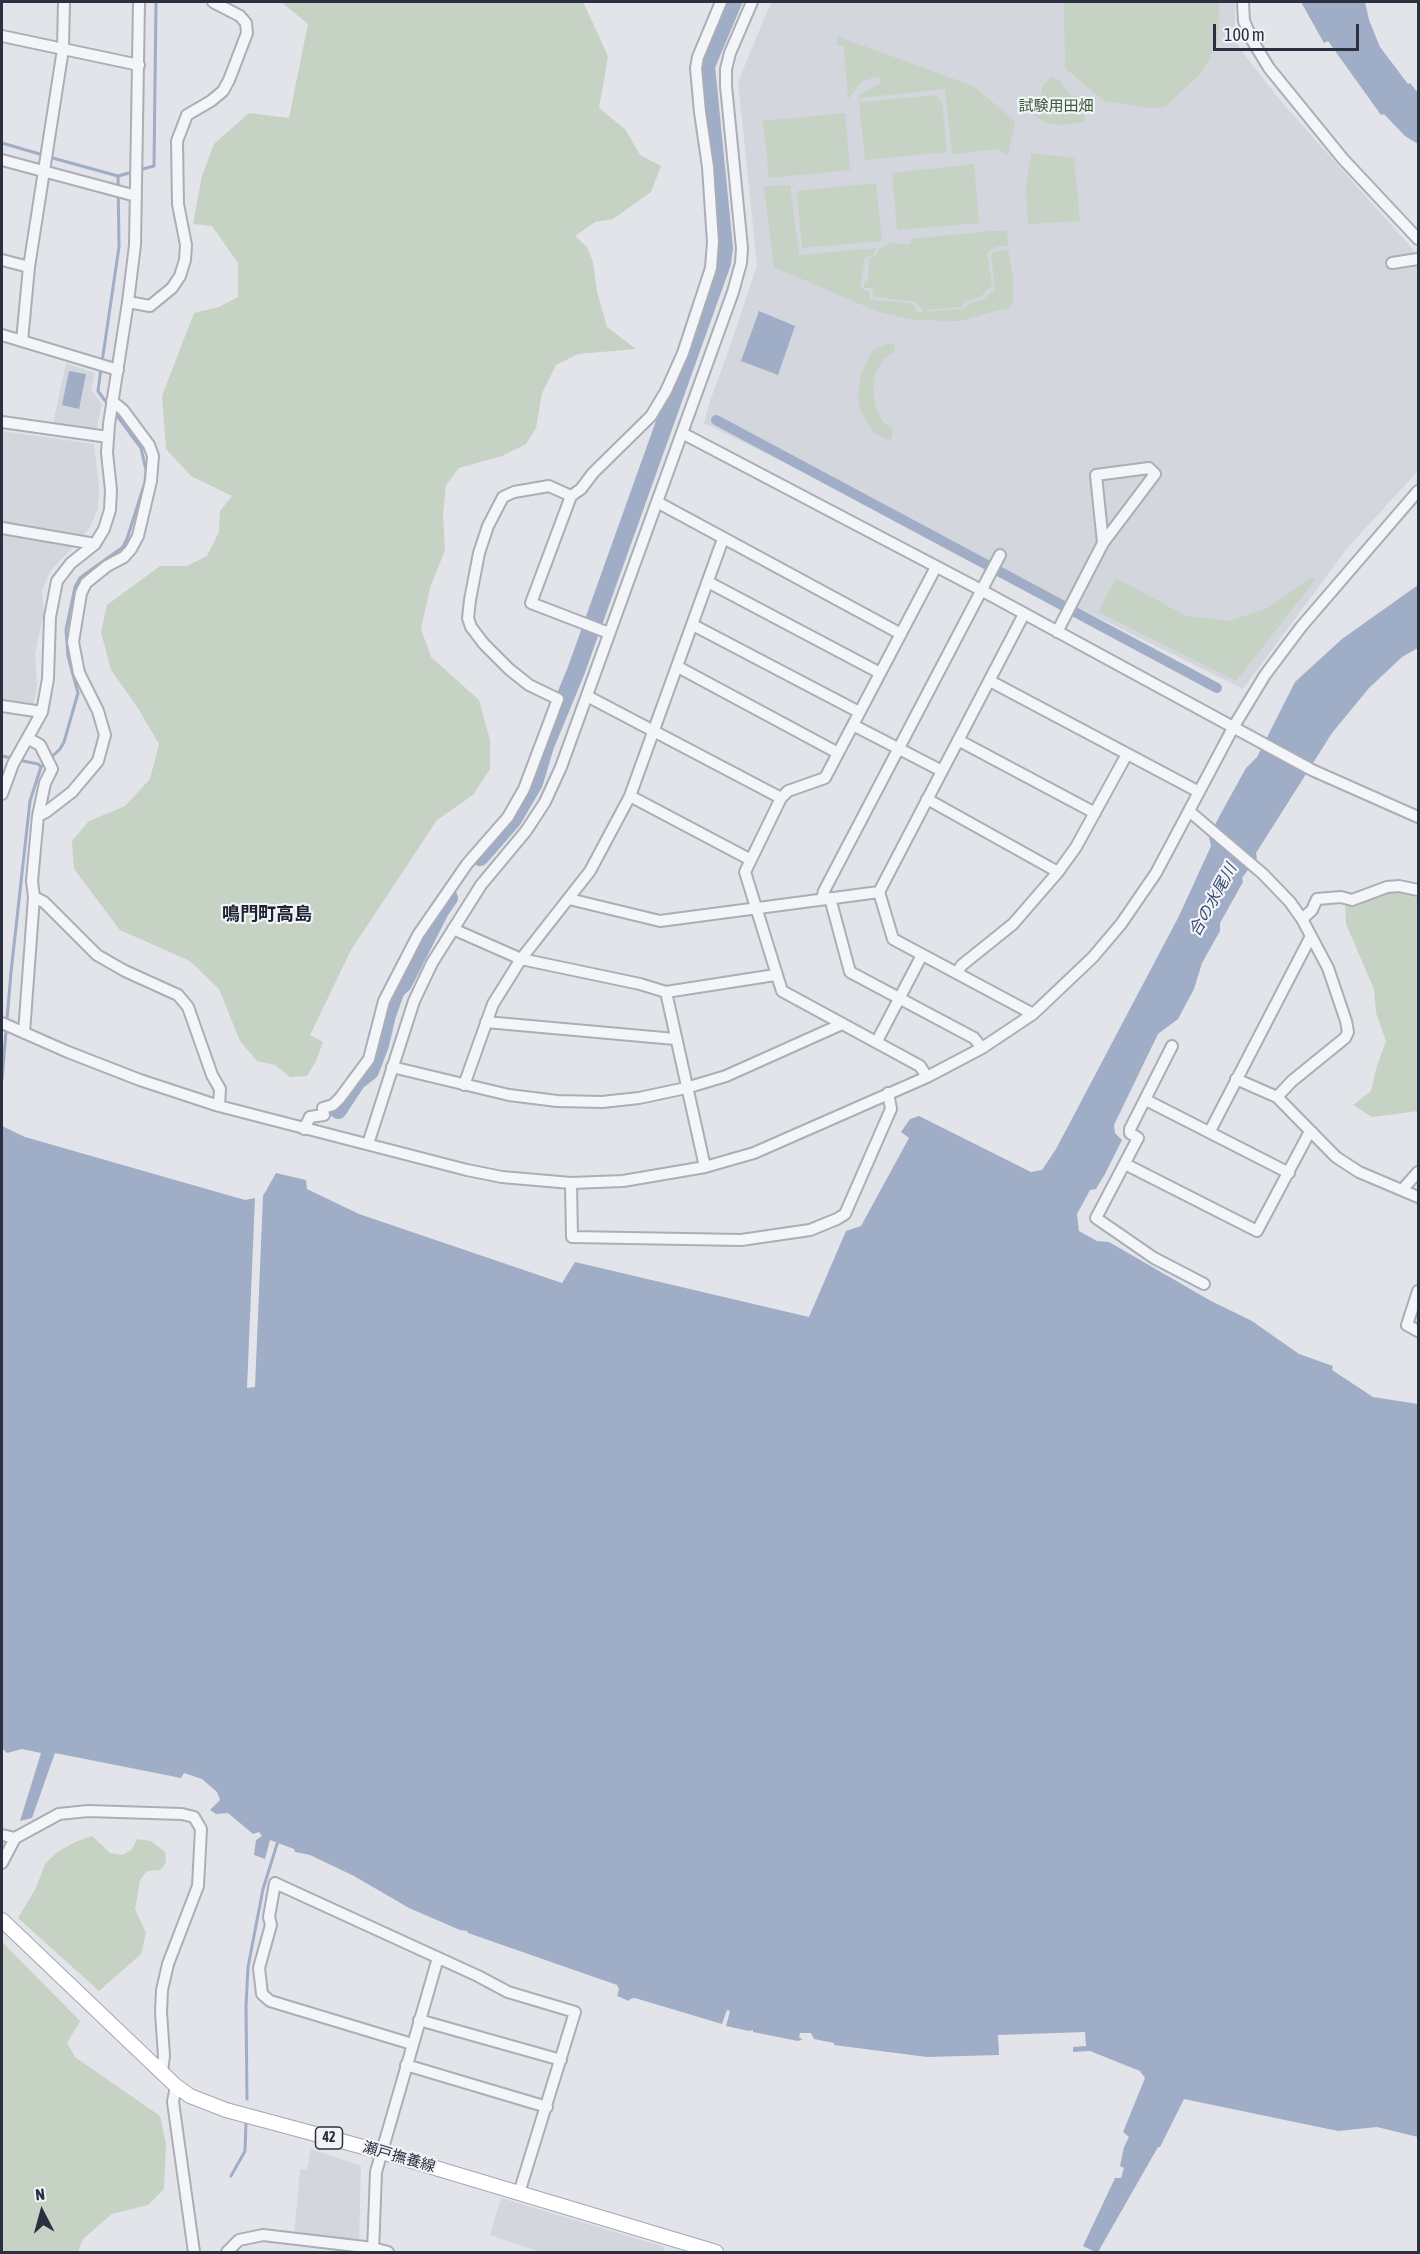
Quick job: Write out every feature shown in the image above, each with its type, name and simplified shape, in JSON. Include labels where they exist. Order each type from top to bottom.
[{"type":"main road","name":"瀬戸撫養線","points":[[2,1920],[176,2086],[190,2096],[226,2110],[382,2152],[713,2252]]},
{"type":"street","points":[[22,341],[29,267],[63,49],[64,2]]},
{"type":"street","points":[[2,794],[13,765],[42,712],[48,679],[50,617],[57,581],[71,563],[95,544],[104,529],[110,510],[108,437],[135,245],[138,2]]},
{"type":"street","points":[[128,303],[150,306],[172,288],[180,276],[185,260],[186,246],[178,204],[177,141],[187,115],[212,102],[223,91],[230,80],[247,33],[246,23],[240,16],[213,2]]},
{"type":"street","points":[[609,633],[531,603],[571,496],[581,489],[593,473],[651,416],[666,391],[683,353],[711,268],[713,242],[708,167],[696,68],[698,57],[721,2]]},
{"type":"street","points":[[368,1144],[414,1001],[432,963],[481,885],[526,831],[545,802],[561,767],[741,263],[742,248],[726,69],[730,53],[752,2]]},
{"type":"street","points":[[1243,2],[1244,21],[1252,40],[1269,68],[1343,159],[1419,239]]},
{"type":"street","points":[[2,36],[139,65]]},
{"type":"street","points":[[2,160],[136,196]]},
{"type":"street","points":[[1392,263],[1419,259]]},
{"type":"street","points":[[2,260],[29,267]]},
{"type":"street","points":[[2,335],[118,370]]},
{"type":"street","points":[[38,816],[72,792],[98,761],[105,735],[98,711],[79,673],[73,642],[81,593],[86,583],[131,549],[138,536],[152,481],[153,456],[149,445],[123,410],[112,401]]},
{"type":"street","points":[[2,422],[108,437]]},
{"type":"street","points":[[682,433],[1234,726],[1312,770],[1419,817]]},
{"type":"street","points":[[1058,632],[1103,543],[1155,474],[1149,468],[1096,475],[1103,543]]},
{"type":"street","points":[[306,1129],[309,1117],[324,1115],[323,1108],[333,1105],[340,1098],[369,1059],[384,1001],[418,935],[467,864],[508,817],[524,789],[558,699],[529,685],[484,644],[471,627],[468,618],[470,600],[479,553],[488,526],[503,497],[514,492],[549,486],[571,496]]},
{"type":"street","points":[[2,1023],[140,1080],[219,1106],[467,1170],[535,1181],[571,1183],[623,1181],[705,1167],[754,1153],[927,1077],[982,1048],[1033,1014],[1093,957],[1121,924],[1156,873],[1234,726],[1265,675],[1301,627],[1419,491]]},
{"type":"street","points":[[657,502],[901,634]]},
{"type":"street","points":[[2,528],[95,544]]},
{"type":"street","points":[[464,1085],[493,1004],[521,959],[590,871],[630,796],[723,539]]},
{"type":"street","points":[[982,1048],[974,1038],[850,972],[824,891],[999,557]]},
{"type":"street","points":[[927,1077],[920,1066],[782,991],[775,975],[745,872],[781,798],[788,791],[825,778],[936,567]]},
{"type":"street","points":[[708,582],[880,673]]},
{"type":"street","points":[[1024,614],[879,892],[893,939],[1033,1014]]},
{"type":"street","points":[[693,625],[860,712]]},
{"type":"street","points":[[678,667],[838,753]]},
{"type":"street","points":[[990,681],[1199,792]]},
{"type":"street","points":[[587,696],[781,798]]},
{"type":"street","points":[[2,706],[42,712]]},
{"type":"street","points":[[853,725],[942,771]]},
{"type":"street","points":[[22,1032],[34,897],[32,881],[38,816],[45,783],[52,765],[40,745],[29,739]]},
{"type":"street","points":[[958,740],[1095,813]]},
{"type":"street","points":[[957,972],[962,965],[1013,924],[1058,872],[1076,848],[1127,754]]},
{"type":"street","points":[[630,796],[751,860]]},
{"type":"street","points":[[927,800],[1058,872]]},
{"type":"street","points":[[1189,811],[1254,866],[1290,902],[1302,919],[1328,969],[1346,1021],[1348,1032],[1345,1038],[1292,1081],[1277,1097]]},
{"type":"street","points":[[1302,919],[1312,910],[1317,899],[1341,897],[1352,900],[1387,887],[1400,886],[1419,890]]},
{"type":"street","points":[[568,898],[660,921],[879,892]]},
{"type":"street","points":[[34,897],[44,902],[97,955],[125,971],[178,995],[188,1007],[212,1075],[220,1089],[219,1106]]},
{"type":"street","points":[[453,929],[521,959],[640,984],[666,992],[775,975]]},
{"type":"street","points":[[1210,1131],[1310,938]]},
{"type":"street","points":[[876,1041],[921,955]]},
{"type":"street","points":[[666,992],[705,1167]]},
{"type":"street","points":[[486,1022],[675,1039]]},
{"type":"street","points":[[392,1067],[509,1095],[557,1101],[602,1102],[639,1098],[686,1088],[762,1061],[842,1024]]},
{"type":"street","points":[[1172,1046],[1130,1129],[1130,1133],[1138,1138],[1096,1218],[1154,1258],[1204,1284]]},
{"type":"street","points":[[1236,1079],[1277,1097],[1336,1157],[1359,1172],[1419,1197]]},
{"type":"street","points":[[571,1183],[572,1237],[741,1240],[810,1230],[845,1214],[891,1109],[888,1093]]},
{"type":"street","points":[[1146,1100],[1289,1173]]},
{"type":"street","points":[[1125,1164],[1257,1231],[1308,1135],[1312,1132]]},
{"type":"street","points":[[1402,1190],[1419,1172]]},
{"type":"street","points":[[1419,1291],[1407,1324],[1419,1331]]},
{"type":"street","points":[[2,1863],[15,1838],[59,1814],[88,1811],[182,1814],[194,1817],[201,1829],[198,1886],[172,1954],[162,1990],[164,2056],[162,2072]]},
{"type":"street","points":[[2,1835],[15,1838]]},
{"type":"street","points":[[412,2044],[270,2001],[262,1994],[259,1968],[271,1925],[269,1917],[275,1883],[508,1992],[575,2012],[519,2193]]},
{"type":"street","points":[[373,2250],[376,2172],[438,1958]]},
{"type":"street","points":[[419,2020],[561,2060]]},
{"type":"street","points":[[406,2066],[547,2107]]},
{"type":"street","points":[[176,2086],[173,2102],[194,2253]]},
{"type":"street","points":[[227,2253],[239,2240],[263,2235],[388,2253]]},
{"type":"shaded area","points":[[771,2],[1235,2],[1235,42],[1278,98],[1418,255],[1418,471],[1348,547],[1243,689],[704,423],[757,265],[738,82]]},
{"type":"shaded area","points":[[66,363],[95,373],[91,390],[102,404],[96,431],[53,424]]},
{"type":"shaded area","points":[[2,431],[94,444],[99,487],[98,508],[90,527],[81,538],[2,523]]},
{"type":"shaded area","points":[[2,532],[74,543],[51,570],[42,590],[44,612],[35,654],[37,687],[33,706],[2,700]]},
{"type":"shaded area","points":[[311,2149],[361,2166],[359,2240],[294,2235],[300,2170],[307,2169]]},
{"type":"shaded area","points":[[501,2198],[665,2247],[663,2252],[540,2252],[490,2235]]},
{"type":"green space","points":[[281,2],[583,2],[608,56],[599,108],[625,129],[640,155],[661,166],[651,192],[613,219],[595,222],[575,236],[587,247],[593,262],[597,292],[607,327],[636,349],[578,354],[556,365],[542,393],[536,428],[526,444],[502,456],[459,468],[446,485],[443,514],[445,550],[430,588],[421,629],[431,657],[479,700],[490,740],[490,769],[473,795],[437,820],[351,950],[310,1035],[323,1042],[316,1061],[307,1076],[290,1077],[275,1065],[257,1061],[240,1041],[219,989],[190,961],[120,930],[74,869],[72,841],[89,821],[125,806],[150,779],[159,744],[138,708],[111,670],[101,632],[107,605],[160,566],[187,566],[207,556],[219,532],[220,511],[232,496],[191,476],[166,449],[162,396],[194,313],[219,307],[238,297],[238,263],[212,226],[193,224],[202,176],[214,144],[249,113],[289,118],[308,24]]},
{"type":"green space","points":[[1064,2],[1219,2],[1218,43],[1201,73],[1165,107],[1150,108],[1104,101],[1065,68]]},
{"type":"green space","points":[[839,37],[973,86],[1014,120],[1015,125],[1008,155],[997,149],[952,154],[945,89],[859,98],[860,95],[880,83],[879,76],[861,82],[848,99],[844,47],[836,44]]},
{"type":"green space","name":"試験用田畑","points":[[1052,77],[1058,79],[1071,96],[1077,96],[1079,105],[1084,106],[1085,122],[1061,125],[1047,123],[1030,113],[1035,101],[1040,100],[1043,85]]},
{"type":"green space","points":[[938,95],[939,101],[942,101],[947,152],[865,160],[859,102]]},
{"type":"green space","points":[[845,113],[850,170],[769,178],[763,121]]},
{"type":"green space","points":[[1031,153],[1074,158],[1080,221],[1028,224],[1026,189]]},
{"type":"green space","points":[[974,164],[979,223],[897,230],[892,173]]},
{"type":"green space","points":[[876,183],[882,241],[802,248],[797,191]]},
{"type":"green space","points":[[790,185],[799,255],[876,248],[874,255],[865,257],[860,288],[870,292],[870,299],[913,304],[917,312],[923,312],[916,302],[874,297],[872,288],[864,288],[864,283],[868,280],[869,259],[875,256],[880,248],[889,242],[911,244],[911,239],[1007,231],[1008,246],[996,247],[987,253],[992,285],[987,291],[977,299],[965,301],[962,307],[933,309],[924,312],[963,309],[970,303],[983,300],[995,289],[991,255],[1008,249],[1013,276],[1013,302],[1008,308],[959,321],[914,320],[876,311],[774,267],[764,186]]},
{"type":"green space","points":[[891,343],[895,345],[894,352],[884,359],[873,383],[875,405],[882,421],[892,429],[890,440],[875,434],[860,410],[858,399],[861,374],[872,350]]},
{"type":"green space","points":[[1116,578],[1186,616],[1230,621],[1268,608],[1310,578],[1315,580],[1236,681],[1098,612]]},
{"type":"green space","points":[[1388,891],[1418,896],[1418,1111],[1372,1117],[1353,1105],[1371,1091],[1386,1041],[1376,1013],[1374,989],[1346,924],[1345,902]]},
{"type":"green space","points":[[92,1836],[110,1853],[123,1855],[132,1849],[137,1839],[151,1841],[165,1852],[166,1863],[160,1870],[147,1871],[140,1880],[135,1909],[146,1933],[141,1954],[99,1991],[18,1918],[36,1888],[45,1864],[56,1853],[75,1842]]},
{"type":"green space","points":[[2,1942],[80,2021],[67,2043],[75,2057],[160,2116],[166,2144],[164,2189],[148,2205],[112,2214],[83,2239],[78,2252],[2,2252]]},
{"type":"water","points":[[1301,2],[1365,2],[1369,20],[1380,47],[1408,84],[1410,83],[1418,93],[1418,144],[1405,136],[1384,114],[1381,115],[1328,41],[1324,43]]},
{"type":"water","points":[[759,311],[795,326],[778,375],[741,361]]},
{"type":"water","points":[[69,371],[86,374],[79,409],[62,405]]},
{"type":"water","name":"合の水尾川","points":[[1418,585],[1418,648],[1402,657],[1369,688],[1332,733],[1256,853],[1257,858],[1242,878],[1243,882],[1220,923],[1220,931],[1202,963],[1194,989],[1178,1019],[1158,1034],[1114,1125],[1115,1133],[1122,1140],[1096,1189],[1090,1190],[1077,1214],[1079,1231],[1097,1241],[1109,1242],[1211,1301],[1252,1321],[1299,1354],[1333,1366],[1332,1370],[1373,1397],[1418,1404],[1418,2137],[1377,2127],[1338,2131],[1184,2099],[1160,2147],[1098,2252],[1095,2252],[1083,2246],[1115,2178],[1121,2178],[1124,2168],[1120,2166],[1124,2147],[1129,2137],[1123,2132],[1145,2078],[1140,2071],[1090,2051],[1073,2052],[1073,2047],[1086,2046],[1085,2032],[998,2035],[999,2055],[927,2057],[834,2045],[834,2043],[814,2039],[811,2033],[800,2033],[799,2038],[803,2039],[798,2041],[726,2026],[730,2011],[727,2010],[722,2024],[635,1998],[629,2001],[617,1996],[619,1989],[617,1985],[460,1930],[409,1908],[354,1876],[310,1855],[295,1852],[294,1849],[270,1840],[265,1859],[254,1855],[256,1840],[262,1836],[259,1832],[253,1834],[228,1813],[216,1814],[210,1810],[220,1800],[217,1792],[202,1779],[184,1773],[181,1778],[55,1753],[32,1818],[20,1821],[41,1753],[22,1749],[7,1753],[2,1748],[2,1126],[25,1137],[245,1200],[255,1198],[247,1388],[255,1387],[263,1196],[276,1173],[306,1180],[307,1189],[359,1214],[562,1283],[575,1262],[809,1317],[846,1231],[861,1226],[909,1138],[901,1132],[910,1119],[919,1116],[1031,1172],[1042,1170],[1056,1149],[1179,916],[1211,846],[1209,837],[1220,815],[1246,768],[1257,757],[1295,682],[1342,639]]},
{"type":"waterway","points":[[139,170],[154,166],[156,2]]},
{"type":"waterway","points":[[480,857],[513,819],[534,783],[545,746],[576,671],[722,263],[724,248],[706,66],[733,2]]},
{"type":"waterway","points":[[2,143],[43,155]]},
{"type":"waterway","points":[[49,157],[118,176],[133,172]]},
{"type":"waterway","points":[[102,362],[119,247],[118,176]]},
{"type":"waterway","points":[[101,368],[98,391],[109,406]]},
{"type":"waterway","points":[[2,1079],[30,801],[41,767],[64,742],[78,693],[68,656],[66,630],[75,587],[80,578],[123,547],[145,482],[146,470],[141,448],[115,413]]},
{"type":"waterway","points":[[716,420],[1217,688]]},
{"type":"waterway","points":[[2,756],[12,758]]},
{"type":"waterway","points":[[18,760],[38,764],[41,767]]},
{"type":"waterway","points":[[338,1110],[357,1081],[370,1071],[396,990],[403,984],[440,911],[449,898]]},
{"type":"waterway","points":[[247,2099],[248,1967],[263,1889],[278,1841]]},
{"type":"waterway","points":[[231,2176],[245,2151],[246,2122]]},
{"type":"district","name":"鳴門町高島","points":[[267,914]]}]
